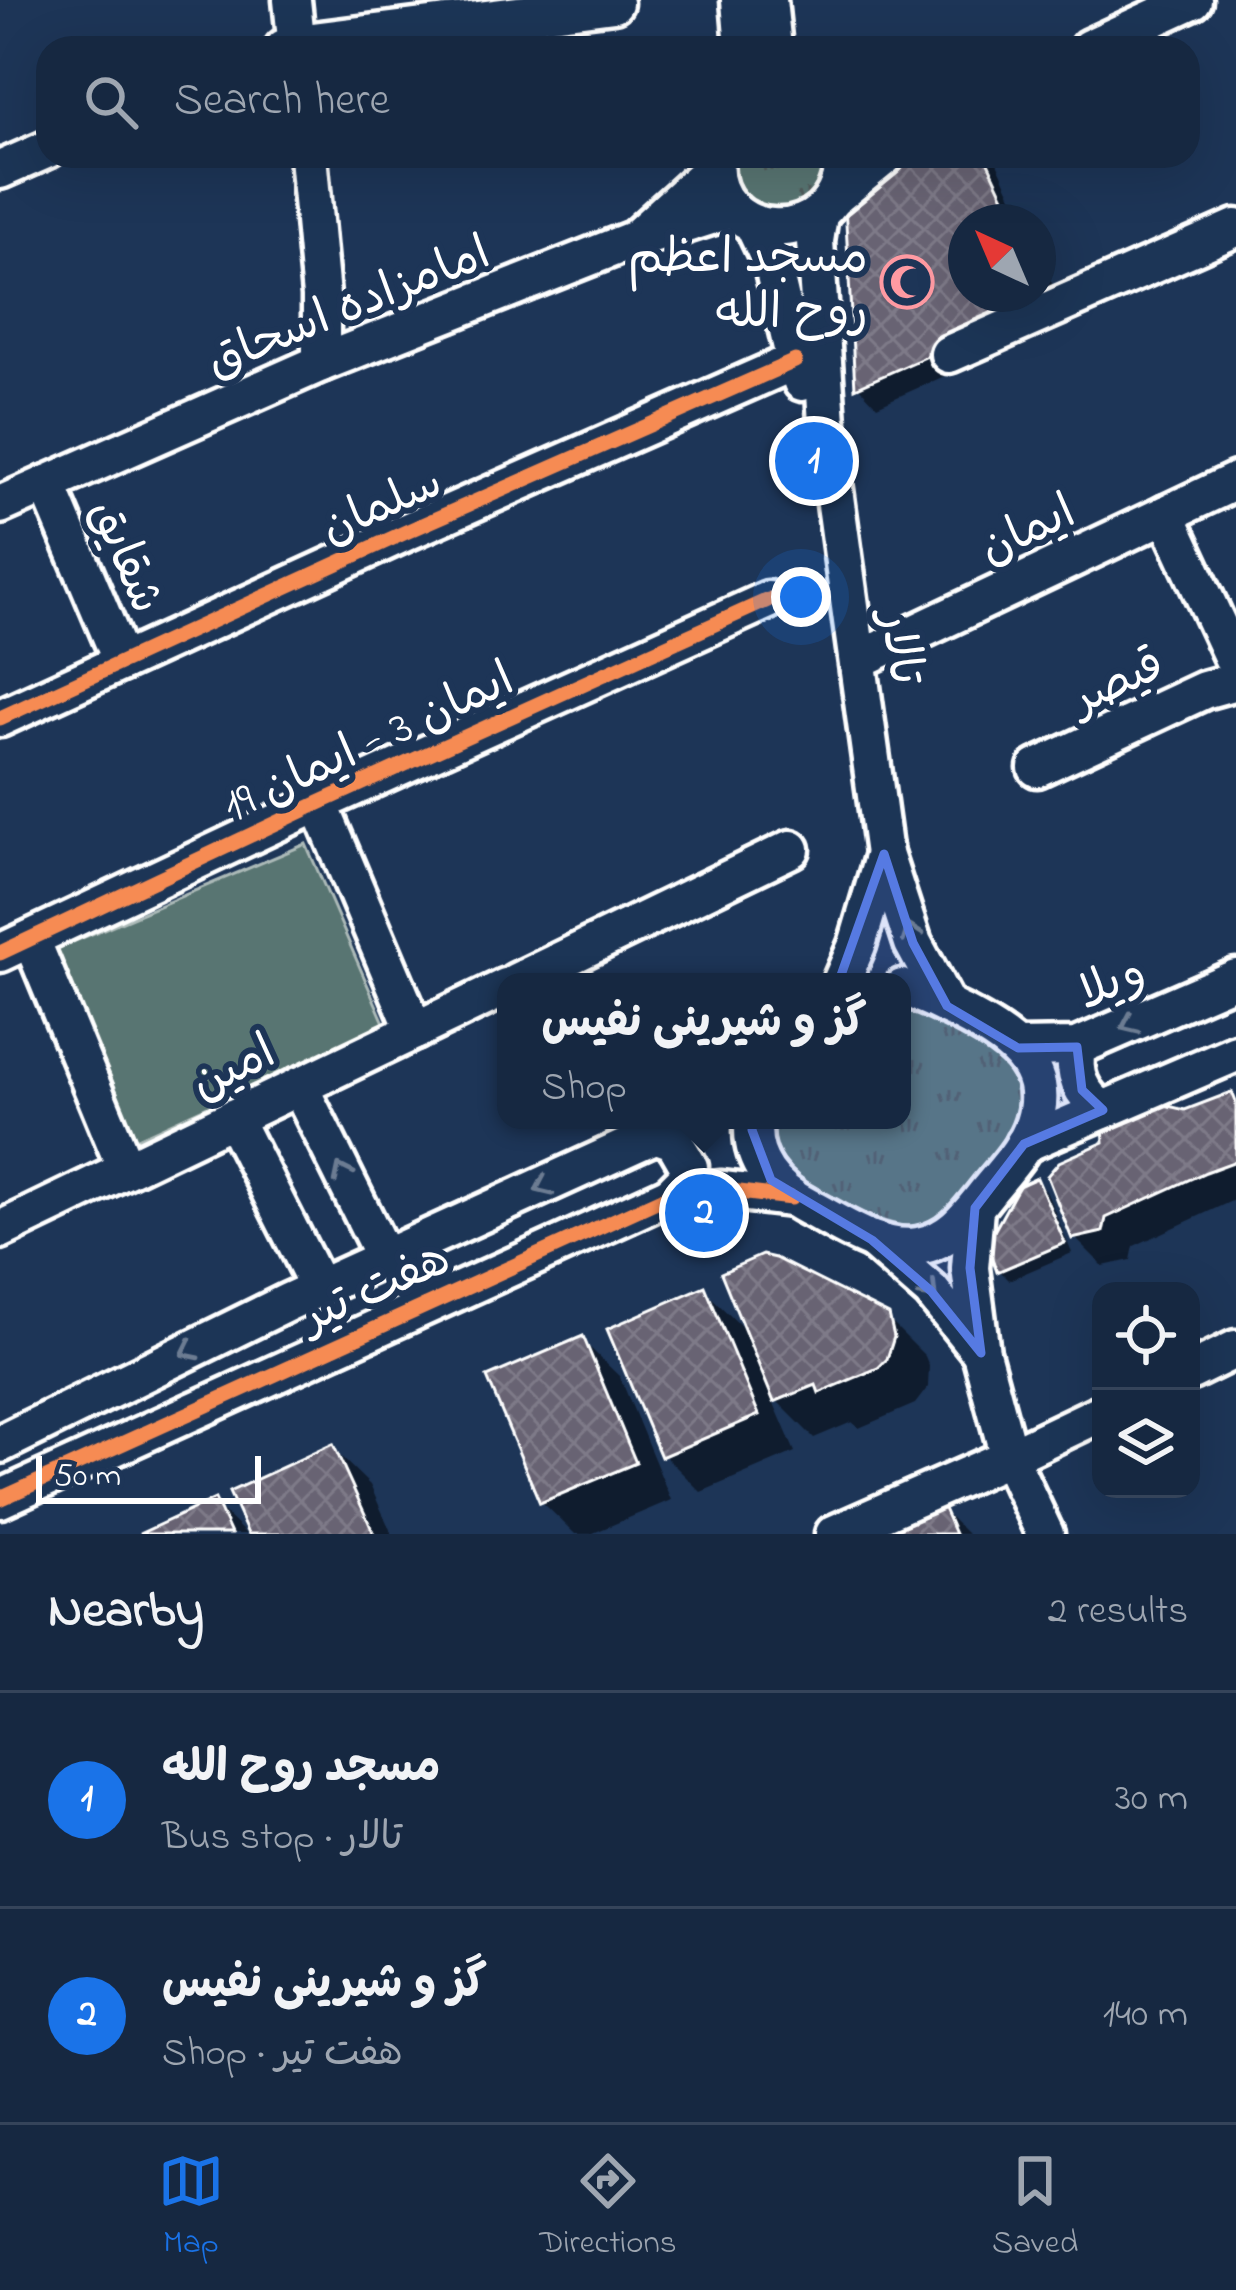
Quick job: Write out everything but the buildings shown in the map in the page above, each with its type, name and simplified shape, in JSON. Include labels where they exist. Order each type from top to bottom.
[{"type":"street","points":[[292,0],[293,36]]},
{"type":"street","points":[[740,0],[743,36]]},
{"type":"street","points":[[768,0],[772,36]]},
{"type":"street","points":[[1115,36],[1193,0]]},
{"type":"street","points":[[368,36],[614,3]]},
{"type":"street","points":[[0,170],[36,154]]},
{"type":"street","points":[[309,168],[321,296],[321,363]]},
{"type":"street","name":"امامزاده اسحاق","points":[[0,505],[321,363],[635,239],[708,168]]},
{"type":"street","name":"تالار","points":[[715,168],[718,188],[773,266],[795,361],[829,453]]},
{"type":"street","name":"تالار","points":[[843,168],[815,241],[829,453],[884,854],[913,943],[947,1006]]},
{"type":"street","points":[[635,239],[742,217],[774,229],[796,227],[870,168]]},
{"type":"street","points":[[949,354],[1236,228]]},
{"type":"street","name":"سلمان","points":[[0,718],[795,361]]},
{"type":"street","name":"ایمان","points":[[858,660],[1236,481]]},
{"type":"street","name":"شقایق","points":[[47,484],[122,662]]},
{"type":"street","name":"قیصر","points":[[1166,514],[1236,665]]},
{"type":"street","name":"ایمان 3 - ایمان 19","points":[[15,946],[768,600]]},
{"type":"street","name":"قیصر","points":[[1037,768],[1204,690],[1236,680]]},
{"type":"street","points":[[319,803],[415,1031]]},
{"type":"street","points":[[535,973],[791,849]]},
{"type":"street","name":"تالار","points":[[845,973],[884,854]]},
{"type":"street","points":[[15,946],[126,1169]]},
{"type":"street","name":"ویلا","points":[[1018,1048],[1077,1047],[1236,978]]},
{"type":"street","points":[[752,1129],[758,1157],[771,1180],[791,1198],[872,1240],[918,1246],[940,1240],[960,1226],[1024,1144],[1035,1121],[1038,1095],[1032,1070],[1018,1048],[998,1032],[911,990]]},
{"type":"street","name":"امین","points":[[0,1230],[497,991]]},
{"type":"street","points":[[1077,1047],[1074,1062],[1082,1090],[1103,1110]]},
{"type":"street","points":[[1024,1144],[1236,1053]]},
{"type":"street","points":[[299,1086],[385,1259]]},
{"type":"street","points":[[233,1118],[319,1288]]},
{"type":"street","name":"هفت تیر","points":[[0,1444],[319,1288],[670,1129]]},
{"type":"street","points":[[670,1195],[686,1179],[689,1167],[672,1129]]},
{"type":"street","name":"هفت تیر","points":[[0,1499],[670,1195],[722,1190],[791,1198]]},
{"type":"street","points":[[975,1208],[970,1268],[981,1353],[1010,1457],[1045,1534]]},
{"type":"street","points":[[872,1240],[932,1291],[981,1353]]},
{"type":"street","points":[[1200,1366],[1236,1349]]},
{"type":"street","points":[[833,1534],[1092,1418]]},
{"type":"highlighted area","points":[[884,854],[913,943],[947,1006],[1018,1048],[1077,1047],[1082,1090],[1103,1110],[1024,1144],[975,1208],[970,1268],[981,1353],[931,1291],[872,1240],[771,1180],[752,1130],[756,1103],[829,1009]]},
{"type":"green space","points":[[730,168],[831,168],[827,187],[787,215],[741,200]]},
{"type":"green space","points":[[306,844],[385,1025],[131,1141],[51,951]]},
{"type":"green space","points":[[911,1011],[983,1047],[1005,1066],[1015,1086],[1016,1113],[996,1149],[944,1213],[914,1226],[865,1214],[808,1183],[782,1158],[774,1131],[911,1129]]},
{"type":"cycle path","points":[[0,718],[795,361]]},
{"type":"cycle path","points":[[0,953],[768,600]]},
{"type":"cycle path","points":[[0,1499],[670,1195],[722,1190],[791,1198]]},
{"type":"place","name":"مسجد اعظم روح الله","points":[[907,282]]},
{"type":"place","name":"مسجد روح الله","points":[[814,461]]},
{"type":"place","name":"گز و شیرینی نفیس","points":[[704,1213]]}]
